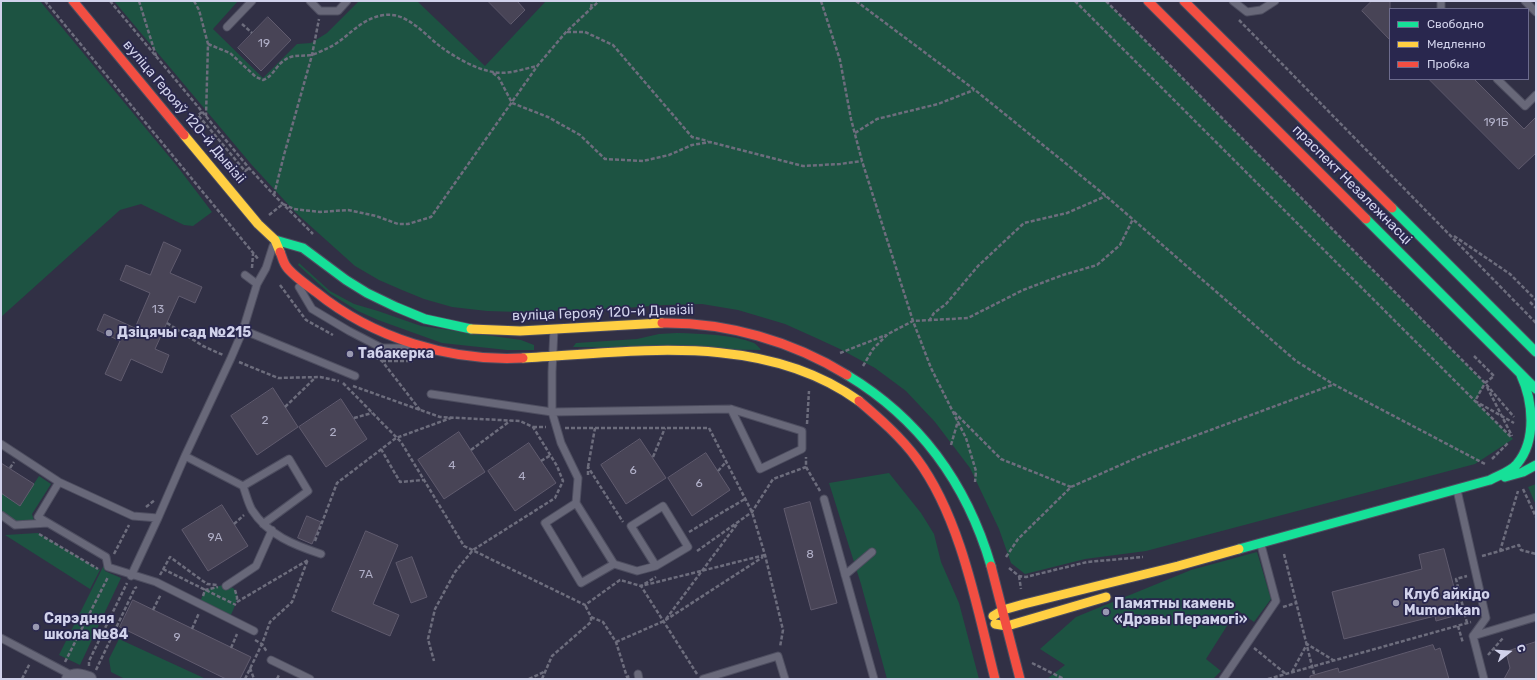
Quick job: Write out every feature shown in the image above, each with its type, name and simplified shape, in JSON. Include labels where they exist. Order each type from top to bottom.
[{"type":"main road","name":"вуліца Герояў 120-й Дывізіі","points":[[73,1],[258,224],[275,240],[286,266],[318,294],[354,319],[381,332],[430,348],[458,354],[486,357],[520,358],[663,350],[728,353],[765,359],[794,368],[830,382],[858,400],[885,423],[917,458],[944,505],[964,561],[995,679]]},
{"type":"main road","name":"праспект Незалежнасці","points":[[1148,1],[1536,389]]},
{"type":"main road","name":"праспект Незалежнасці","points":[[1184,1],[1536,352]]},
{"type":"main road","name":"вуліца Герояў 120-й Дывізіі","points":[[275,240],[302,247],[354,285],[398,309],[445,324],[473,329],[517,331],[671,323],[700,324],[731,329],[786,346],[822,360],[863,384],[894,407],[916,430],[938,456],[958,486],[975,520],[988,553],[1020,679]]},
{"type":"main road","points":[[1490,480],[1516,465],[1523,456],[1531,427],[1531,403],[1521,374]]},
{"type":"main road","points":[[981,623],[1003,610],[1178,566],[1490,480],[1518,474],[1531,469],[1536,465]]},
{"type":"main road","points":[[1129,588],[1178,566]]},
{"type":"main road","points":[[981,623],[1007,626],[1115,594]]},
{"type":"street","points":[[71,678],[78,676],[92,677]]},
{"type":"lane","points":[[226,27],[252,1]]},
{"type":"lane","points":[[310,1],[320,11],[338,10],[347,1]]},
{"type":"lane","points":[[1233,1],[1247,12],[1261,10],[1275,1]]},
{"type":"lane","points":[[1525,1],[1536,12]]},
{"type":"lane","points":[[1498,80],[1525,106],[1536,96]]},
{"type":"lane","points":[[128,574],[158,518],[231,358],[243,330],[257,284],[266,268],[275,240]]},
{"type":"lane","points":[[286,266],[312,309],[349,331],[382,348],[430,348]]},
{"type":"lane","points":[[245,274],[257,284]]},
{"type":"lane","points":[[554,329],[552,356],[552,412],[556,428],[578,478],[576,504],[614,564],[637,571],[656,566],[688,547],[663,506],[631,526],[656,566]]},
{"type":"lane","points":[[243,330],[355,376]]},
{"type":"lane","points":[[431,394],[552,412],[731,409],[802,431],[802,449],[760,469],[731,409]]},
{"type":"lane","points":[[1,444],[60,482],[133,516],[158,518]]},
{"type":"lane","points":[[185,456],[243,486],[251,508],[263,524],[289,543],[321,554]]},
{"type":"lane","points":[[243,486],[289,459],[308,491],[263,524]]},
{"type":"lane","points":[[60,482],[38,517],[106,557],[108,567],[156,582],[254,631]]},
{"type":"lane","points":[[1457,490],[1486,618],[1473,636]]},
{"type":"lane","points":[[824,499],[874,679]]},
{"type":"lane","points":[[576,504],[545,523],[581,583],[614,564]]},
{"type":"lane","points":[[1,515],[15,525],[48,523]]},
{"type":"lane","points":[[225,586],[256,566],[272,530]]},
{"type":"lane","points":[[1223,679],[1276,601],[1260,543]]},
{"type":"lane","points":[[845,575],[872,552]]},
{"type":"lane","points":[[1473,636],[1536,617]]},
{"type":"lane","points":[[1473,636],[1484,679]]},
{"type":"lane","points":[[1,638],[56,666],[71,678]]},
{"type":"lane","points":[[702,679],[778,656],[785,679]]},
{"type":"lane","points":[[271,660],[310,679]]},
{"type":"path","points":[[45,1],[274,276],[306,320]]},
{"type":"path","points":[[110,1],[249,168],[318,239]]},
{"type":"path","points":[[139,1],[156,58]]},
{"type":"path","points":[[194,1],[199,10],[208,44],[206,116]]},
{"type":"path","points":[[590,10],[592,1]]},
{"type":"path","points":[[283,204],[294,209],[320,212],[348,210],[376,216],[398,224],[408,224],[431,217],[538,66],[566,32],[599,1]]},
{"type":"path","points":[[821,1],[840,60],[850,119],[862,161],[914,321],[931,368],[966,438],[976,471],[975,484],[971,478]]},
{"type":"path","points":[[856,1],[975,90],[1106,196],[1296,361],[1333,384],[1486,464],[1478,467]]},
{"type":"path","points":[[1075,1],[1513,439]]},
{"type":"path","points":[[1106,1],[1485,383],[1518,424],[1475,401],[1485,383],[1494,376],[1474,356]]},
{"type":"path","points":[[208,44],[230,53],[256,77],[263,80],[268,78],[282,62],[296,55],[312,55],[330,47],[357,26],[372,18],[386,14],[408,20],[442,47],[464,61],[480,68],[493,72],[515,72],[538,66]]},
{"type":"path","points":[[1235,16],[1536,323]]},
{"type":"path","points":[[566,32],[585,32],[613,45],[692,137],[803,166],[862,161]]},
{"type":"path","points":[[274,195],[312,55],[314,42]]},
{"type":"path","points":[[493,72],[499,78],[512,103],[548,117],[580,135],[606,159],[643,160],[669,155],[692,145],[710,142]]},
{"type":"path","points":[[855,133],[877,119],[938,104],[975,90]]},
{"type":"path","points":[[202,112],[198,115],[245,171],[249,168]]},
{"type":"path","points":[[929,321],[934,313],[946,304],[978,266],[1024,223],[1068,213],[1106,196]]},
{"type":"path","points":[[846,357],[839,353],[888,334],[914,321],[968,318],[1023,290],[1063,275],[1097,266],[1120,245],[1133,219]]},
{"type":"path","points":[[1450,234],[1510,274],[1536,300]]},
{"type":"path","points":[[1530,302],[1536,308]]},
{"type":"path","points":[[863,367],[873,349],[888,334]]},
{"type":"path","points":[[223,355],[226,348]]},
{"type":"path","points":[[382,361],[420,410]]},
{"type":"path","points":[[858,363],[869,370]]},
{"type":"path","points":[[285,407],[316,377]]},
{"type":"path","points":[[343,382],[440,417],[520,421],[533,427],[556,428],[709,428],[752,512],[765,555],[783,630],[778,656]]},
{"type":"path","points":[[1485,383],[1513,439]]},
{"type":"path","points":[[1005,558],[1018,539],[1071,487],[1143,455],[1333,384]]},
{"type":"path","points":[[952,410],[1001,460],[1071,487]]},
{"type":"path","points":[[354,418],[372,412]]},
{"type":"path","points":[[245,679],[262,644],[270,622],[292,602],[337,483],[396,438],[452,418]]},
{"type":"path","points":[[945,440],[950,446],[958,420]]},
{"type":"path","points":[[471,450],[510,421]]},
{"type":"path","points":[[434,661],[428,639],[435,609],[455,572],[473,550],[554,498],[563,481],[558,466],[533,427]]},
{"type":"path","points":[[588,468],[594,428]]},
{"type":"path","points":[[652,457],[665,428]]},
{"type":"path","points":[[1491,459],[1518,433]]},
{"type":"path","points":[[381,449],[400,482],[424,480]]},
{"type":"path","points":[[542,461],[551,455]]},
{"type":"path","points":[[718,471],[726,462]]},
{"type":"path","points":[[806,467],[824,499]]},
{"type":"path","points":[[1520,483],[1536,517]]},
{"type":"path","points":[[1500,550],[1518,491]]},
{"type":"path","points":[[56,666],[66,661],[109,575],[108,567],[133,516],[158,498]]},
{"type":"path","points":[[687,534],[745,499]]},
{"type":"path","points":[[664,622],[740,521]]},
{"type":"path","points":[[1280,538],[1314,674]]},
{"type":"path","points":[[1472,559],[1519,545],[1520,550],[1536,554]]},
{"type":"path","points":[[1003,551],[1006,562]]},
{"type":"path","points":[[702,679],[641,586],[765,555]]},
{"type":"path","points":[[616,642],[664,622],[765,555]]},
{"type":"path","points":[[1007,566],[1019,576],[1026,577],[1087,562],[1148,556]]},
{"type":"path","points":[[156,582],[170,557],[207,584],[225,586]]},
{"type":"path","points":[[163,569],[236,604],[308,560]]},
{"type":"path","points":[[1467,623],[1456,579],[1476,573]]},
{"type":"path","points":[[89,661],[128,582],[128,574]]},
{"type":"path","points":[[92,677],[136,588]]},
{"type":"path","points":[[154,610],[161,594]]},
{"type":"path","points":[[542,679],[552,656],[585,629],[591,622],[585,605]]},
{"type":"path","points":[[192,629],[199,613]]},
{"type":"path","points":[[590,617],[603,622],[616,642],[627,677],[638,677]]},
{"type":"path","points":[[1268,679],[1280,677],[1312,666],[1458,626]]},
{"type":"path","points":[[231,648],[238,632]]},
{"type":"path","points":[[1489,660],[1488,654],[1502,638],[1509,636]]},
{"type":"path","points":[[1306,644],[1334,660]]},
{"type":"path","points":[[1292,672],[1306,644]]},
{"type":"path","points":[[1252,646],[1286,674]]},
{"type":"path","points":[[22,679],[34,655]]},
{"type":"path","points":[[1029,661],[1064,679]]},
{"type":"path","points":[[250,668],[254,679]]},
{"type":"path","points":[[529,679],[545,672]]},
{"type":"path","points":[[277,679],[279,675]]},
{"type":"green space","points":[[1,1],[40,1],[177,166],[212,212],[193,226],[184,225],[141,204],[120,210],[1,317]]},
{"type":"green space","points":[[114,1],[238,1],[213,29],[263,78],[297,44],[311,43],[327,33],[359,1],[417,1],[485,66],[546,1],[1106,1],[1485,383],[1475,401],[1513,439],[1475,464],[1146,551],[1085,559],[1025,574],[1011,563],[999,529],[970,468],[935,422],[906,391],[875,368],[814,337],[785,324],[738,310],[702,304],[520,312],[487,311],[452,307],[424,299],[402,290],[379,280],[355,266],[296,213],[251,164]]},
{"type":"green space","points":[[299,263],[330,291],[354,304],[421,326],[521,340],[534,345],[534,350],[507,350],[442,343],[378,320],[358,311],[329,293],[298,265]]},
{"type":"green space","points":[[677,333],[716,335],[736,338],[754,343],[761,350],[573,347],[576,343],[637,339],[659,334]]},
{"type":"green space","points":[[889,473],[921,513],[934,534],[941,562],[959,603],[979,679],[887,679],[861,584],[829,483]]},
{"type":"green space","points":[[39,476],[51,484],[32,514],[35,524],[15,525],[1,515],[1,493],[20,505]]},
{"type":"green space","points":[[1536,484],[1536,505],[1528,487]]},
{"type":"green space","points":[[38,533],[100,570],[90,589],[5,535]]},
{"type":"green space","points":[[1257,552],[1271,599],[1254,622],[1237,610],[1206,659],[1221,671],[1213,679],[1047,679],[1065,665],[1040,649],[1076,617],[1191,570]]},
{"type":"green space","points":[[104,565],[105,571],[121,578],[80,665],[59,655]]},
{"type":"green space","points":[[223,585],[234,589],[237,593],[236,603],[229,619],[199,604],[205,590]]},
{"type":"green space","points":[[119,639],[206,679],[125,679],[111,672],[109,659]]},
{"type":"building","points":[[488,1],[517,1],[525,10],[511,24]]},
{"type":"building","points":[[1372,1],[1390,1],[1389,39],[1362,11]]},
{"type":"building","points":[[268,17],[291,40],[261,71],[238,48]]},
{"type":"building","points":[[1430,80],[1475,80],[1524,129],[1536,117],[1536,153],[1519,169]]},
{"type":"building","points":[[164,242],[181,250],[170,273],[202,287],[195,303],[179,296],[155,349],[169,355],[162,373],[131,359],[121,381],[105,374],[120,341],[97,330],[104,314],[135,328],[150,293],[120,280],[126,265],[150,275]]},
{"type":"building","points":[[273,388],[298,427],[257,455],[231,416]]},
{"type":"building","points":[[341,399],[367,439],[326,467],[299,427]]},
{"type":"building","points":[[459,432],[485,472],[444,499],[418,460]]},
{"type":"building","points":[[640,439],[666,478],[626,504],[601,465]]},
{"type":"building","points":[[529,443],[556,483],[515,511],[488,471]]},
{"type":"building","points":[[706,453],[730,490],[692,516],[668,478]]},
{"type":"building","points":[[1,463],[34,484],[20,506],[1,493]]},
{"type":"building","points":[[810,502],[837,603],[811,610],[784,509]]},
{"type":"building","points":[[222,505],[248,546],[208,571],[182,530]]},
{"type":"building","points":[[307,516],[321,522],[312,544],[298,538]]},
{"type":"building","points":[[366,531],[398,545],[373,604],[399,615],[390,636],[332,611]]},
{"type":"building","name":"Клуб айкідо Mumonkan","points":[[1444,549],[1461,614],[1436,621],[1435,616],[1344,639],[1332,592],[1422,569],[1419,555]]},
{"type":"building","points":[[412,557],[427,597],[411,603],[396,563]]},
{"type":"building","points":[[133,600],[251,657],[240,679],[226,679],[120,627]]},
{"type":"building","points":[[1536,642],[1536,679],[1504,679],[1510,668],[1506,652]]},
{"type":"building","points":[[1433,645],[1435,650],[1440,648],[1449,679],[1310,679],[1310,676],[1338,668],[1339,672]]},
{"type":"traffic: fast","points":[[1392,208],[1536,352]]},
{"type":"traffic: fast","points":[[1366,219],[1536,389]]},
{"type":"traffic: fast","points":[[275,240],[303,248],[346,280],[367,293],[396,307],[425,319],[471,329]]},
{"type":"traffic: fast","points":[[847,375],[873,392],[897,412],[918,433],[937,456],[954,481],[969,508],[981,536],[991,566]]},
{"type":"traffic: fast","points":[[1490,480],[1514,467],[1528,444],[1531,420],[1530,408],[1528,396],[1521,375]]},
{"type":"traffic: fast","points":[[1505,477],[1523,472],[1536,465]]},
{"type":"traffic: fast","points":[[1239,549],[1490,480]]},
{"type":"traffic: slow","points":[[184,135],[258,224],[275,240],[280,252]]},
{"type":"traffic: slow","points":[[471,329],[520,331],[662,323]]},
{"type":"traffic: slow","points":[[523,358],[609,352],[653,351],[697,351],[740,355],[781,364],[821,379],[859,401]]},
{"type":"traffic: slow","points":[[993,616],[1003,610],[1024,604],[1178,566],[1239,549]]},
{"type":"traffic: slow","points":[[995,624],[1007,626],[1106,597]]},
{"type":"traffic: jam","points":[[73,1],[184,135]]},
{"type":"traffic: jam","points":[[1148,1],[1366,219]]},
{"type":"traffic: jam","points":[[1184,1],[1392,208]]},
{"type":"traffic: jam","points":[[280,252],[288,269],[304,283],[338,308],[387,334],[414,344],[468,356],[523,358]]},
{"type":"traffic: jam","points":[[662,323],[710,326],[758,336],[804,352],[847,375]]},
{"type":"traffic: jam","points":[[859,401],[890,428],[911,451],[932,482],[945,508],[966,564],[995,679]]},
{"type":"traffic: jam","points":[[991,566],[1020,679]]},
{"type":"place","name":"Дзіцячы сад №215","points":[[109,333]]},
{"type":"place","name":"Табакерка","points":[[350,354]]},
{"type":"place","name":"Клуб айкідо Mumonkan","points":[[1396,603]]},
{"type":"place","name":"Памятны камень «Дрэвы Перамогі»","points":[[1106,612]]},
{"type":"place","name":"Сярэдняя школа №84","points":[[36,627]]}]
